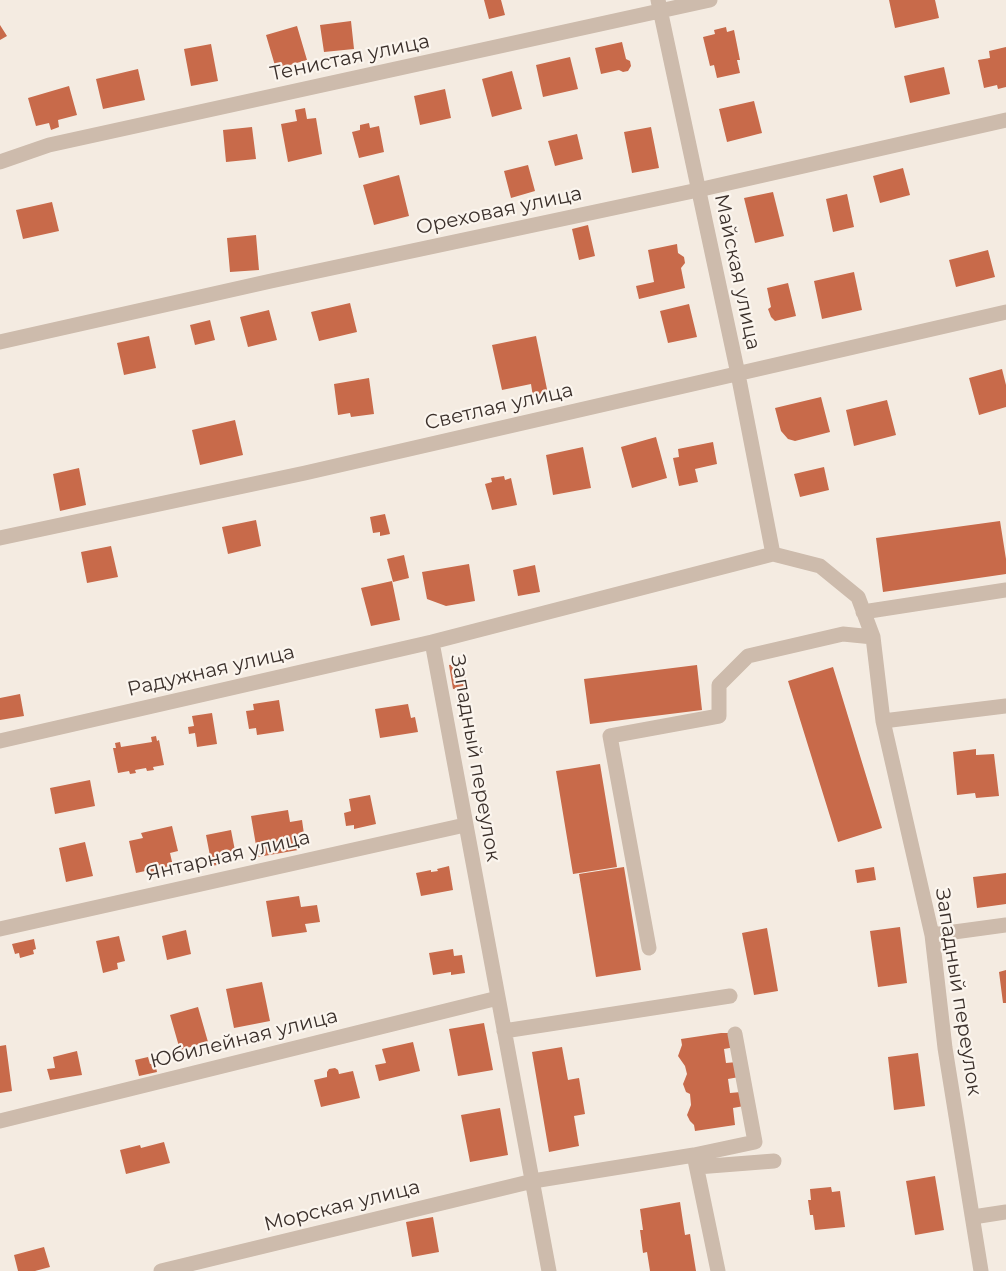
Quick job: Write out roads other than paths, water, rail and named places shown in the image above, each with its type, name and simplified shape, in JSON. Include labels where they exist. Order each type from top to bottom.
[{"type":"street","name":"Тенистая улица","points":[[0,162],[49,145],[660,6],[710,0]]},
{"type":"street","name":"Майская улица","points":[[660,6],[738,374],[773,554]]},
{"type":"street","name":"Ореховая улица","points":[[0,342],[282,278],[698,190],[1006,120]]},
{"type":"street","name":"Светлая улица","points":[[0,538],[305,473],[1006,312]]},
{"type":"street","name":"Западный переулок","points":[[549,1271],[432,642],[773,554],[820,566],[858,597],[873,638],[884,721],[932,935],[945,1048],[981,1271]]},
{"type":"street","points":[[863,612],[1006,590]]},
{"type":"street","points":[[649,948],[610,735],[718,717],[719,685],[748,656],[843,634],[873,638]]},
{"type":"street","name":"Радужная улица","points":[[0,741],[432,642]]},
{"type":"street","points":[[884,721],[1006,706]]},
{"type":"street","name":"Янтарная улица","points":[[0,929],[465,825]]},
{"type":"street","points":[[932,935],[1006,925]]},
{"type":"street","points":[[504,1030],[730,996]]},
{"type":"street","name":"Юбилейная улица","points":[[0,1121],[498,998]]},
{"type":"street","points":[[696,1161],[755,1142],[735,1034]]},
{"type":"street","points":[[696,1161],[774,1161]]},
{"type":"street","points":[[696,1161],[718,1271]]},
{"type":"street","name":"Морская улица","points":[[161,1271],[533,1181],[696,1161]]},
{"type":"street","points":[[973,1217],[1006,1212]]}]
